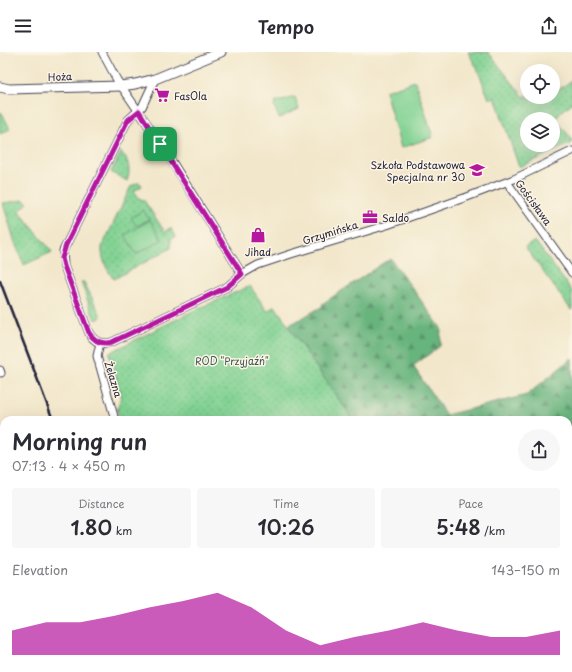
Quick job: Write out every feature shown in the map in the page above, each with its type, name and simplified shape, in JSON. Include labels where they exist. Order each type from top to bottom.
[{"type":"street","points":[[102,52],[121,86],[139,111],[242,274]]},
{"type":"street","name":"Hoża","points":[[0,87],[8,89],[121,86],[141,83],[155,79],[221,52]]},
{"type":"street","points":[[100,343],[93,339],[89,333],[64,266],[63,254],[66,245],[128,120],[139,111],[149,94],[155,79]]},
{"type":"street","name":"Grzymińska","points":[[100,343],[112,342],[227,287],[242,274],[253,268],[277,259],[387,225],[507,182],[572,151]]},
{"type":"street","name":"Gościsława","points":[[507,182],[572,273]]},
{"type":"street","name":"Żelazna","points":[[100,343],[97,356],[114,416]]},
{"type":"green space","points":[[468,52],[488,52],[520,92],[520,104],[560,104],[560,89],[572,80],[572,103],[560,113],[520,112],[520,152],[552,152],[519,167],[495,97],[489,99],[477,68]]},
{"type":"green space","points":[[415,81],[433,137],[401,148],[385,91]]},
{"type":"green space","points":[[295,97],[299,109],[279,118],[274,106],[276,101],[282,101]]},
{"type":"green space","points":[[0,112],[2,113],[10,129],[0,134]]},
{"type":"green space","points":[[560,125],[571,138],[572,143],[560,148]]},
{"type":"green space","points":[[121,152],[126,158],[128,165],[129,173],[127,181],[111,172]]},
{"type":"green space","points":[[140,183],[142,186],[134,191],[141,200],[143,199],[165,232],[171,228],[176,236],[171,239],[171,248],[114,279],[102,256],[102,247],[131,186]]},
{"type":"green space","points":[[24,200],[28,203],[19,211],[52,252],[24,265],[15,243],[3,203]]},
{"type":"green space","points":[[143,210],[149,219],[137,226],[131,218]]},
{"type":"green space","points":[[150,220],[162,240],[136,254],[125,235]]},
{"type":"green space","points":[[535,241],[572,291],[572,311],[525,247]]},
{"type":"green space","points":[[391,259],[441,328],[440,346],[413,366],[446,415],[527,395],[572,358],[572,416],[350,416],[288,326],[323,306],[322,304]]},
{"type":"green space","points":[[81,282],[84,282],[101,316],[96,320],[94,318]]},
{"type":"green space","name":"ROD \"Przyjaźń\"","points":[[250,286],[267,311],[275,306],[350,416],[119,416],[117,411],[121,396],[109,353],[193,311]]},
{"type":"railway","points":[[0,281],[51,416]]},
{"type":"place","name":"FasOla","points":[[162,95]]},
{"type":"place","name":"Szkoła Podstawowa Specjalna nr 30","points":[[477,170]]},
{"type":"place","name":"Saldo","points":[[370,217]]},
{"type":"place","name":"Jihad","points":[[258,235]]},
{"type":"route","points":[[139,111],[160,144],[242,274],[236,281],[227,287],[112,342],[100,343],[93,339],[89,333],[64,266],[62,258],[63,251],[128,120],[139,111]]}]
